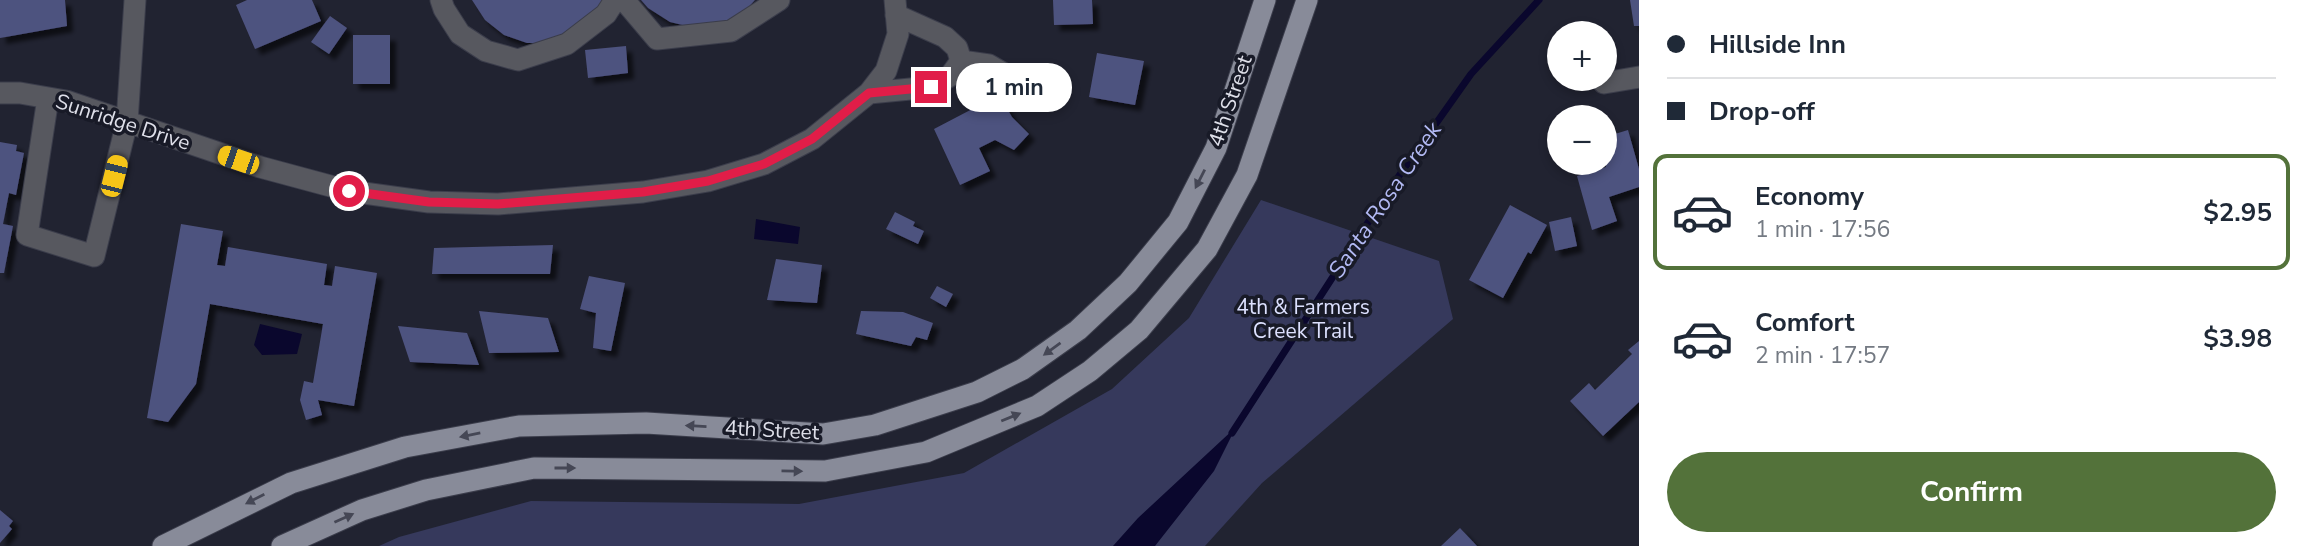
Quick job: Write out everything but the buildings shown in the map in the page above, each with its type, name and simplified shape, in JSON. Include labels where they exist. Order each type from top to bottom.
[{"type":"main road","name":"4th Street","points":[[163,546],[291,482],[405,447],[519,426],[646,423],[823,435],[875,425],[929,409],[977,392],[1024,369],[1078,330],[1118,292],[1178,222],[1216,148],[1265,0]]},
{"type":"main road","name":"4th Street","points":[[282,546],[374,506],[426,490],[534,468],[825,471],[926,452],[1037,406],[1090,371],[1139,330],[1207,248],[1247,175],[1307,0]]},
{"type":"street","points":[[48,98],[27,235],[94,256],[127,122],[135,0]]},
{"type":"street","points":[[441,0],[460,34],[486,51],[517,60],[567,44],[606,14],[615,0]]},
{"type":"street","points":[[624,0],[657,39],[731,31],[779,0]]},
{"type":"street","points":[[895,8],[945,37],[957,48],[961,61]]},
{"type":"street","name":"Sunridge Drive","points":[[0,93],[20,93],[65,101],[260,167],[349,191],[429,202],[498,204],[643,192],[708,181],[764,164],[812,139],[869,93],[886,71],[898,34],[895,8]]},
{"type":"street","points":[[869,93],[931,87],[950,76],[961,61]]},
{"type":"street","points":[[961,61],[989,65],[1036,97]]},
{"type":"street","points":[[1617,81],[1639,77]]},
{"type":"green space","name":"4th & Farmers Creek Trail","points":[[1261,200],[1439,261],[1453,319],[1262,483],[1205,546],[379,546],[399,537],[531,501],[799,504],[964,473],[1112,389],[1189,318]]},
{"type":"shaded area","points":[[756,219],[800,227],[798,244],[754,239]]},
{"type":"shaded area","points":[[260,324],[302,334],[297,354],[262,355],[254,345]]},
{"type":"shaded area","points":[[1236,427],[1214,471],[1155,546],[1113,546],[1138,518]]},
{"type":"waterway","name":"Santa Rosa Creek","points":[[1232,433],[1389,190],[1471,74],[1539,0]]},
{"type":"route","points":[[349,191],[429,202],[498,204],[643,192],[708,181],[764,164],[812,139],[869,93],[931,87]]}]
